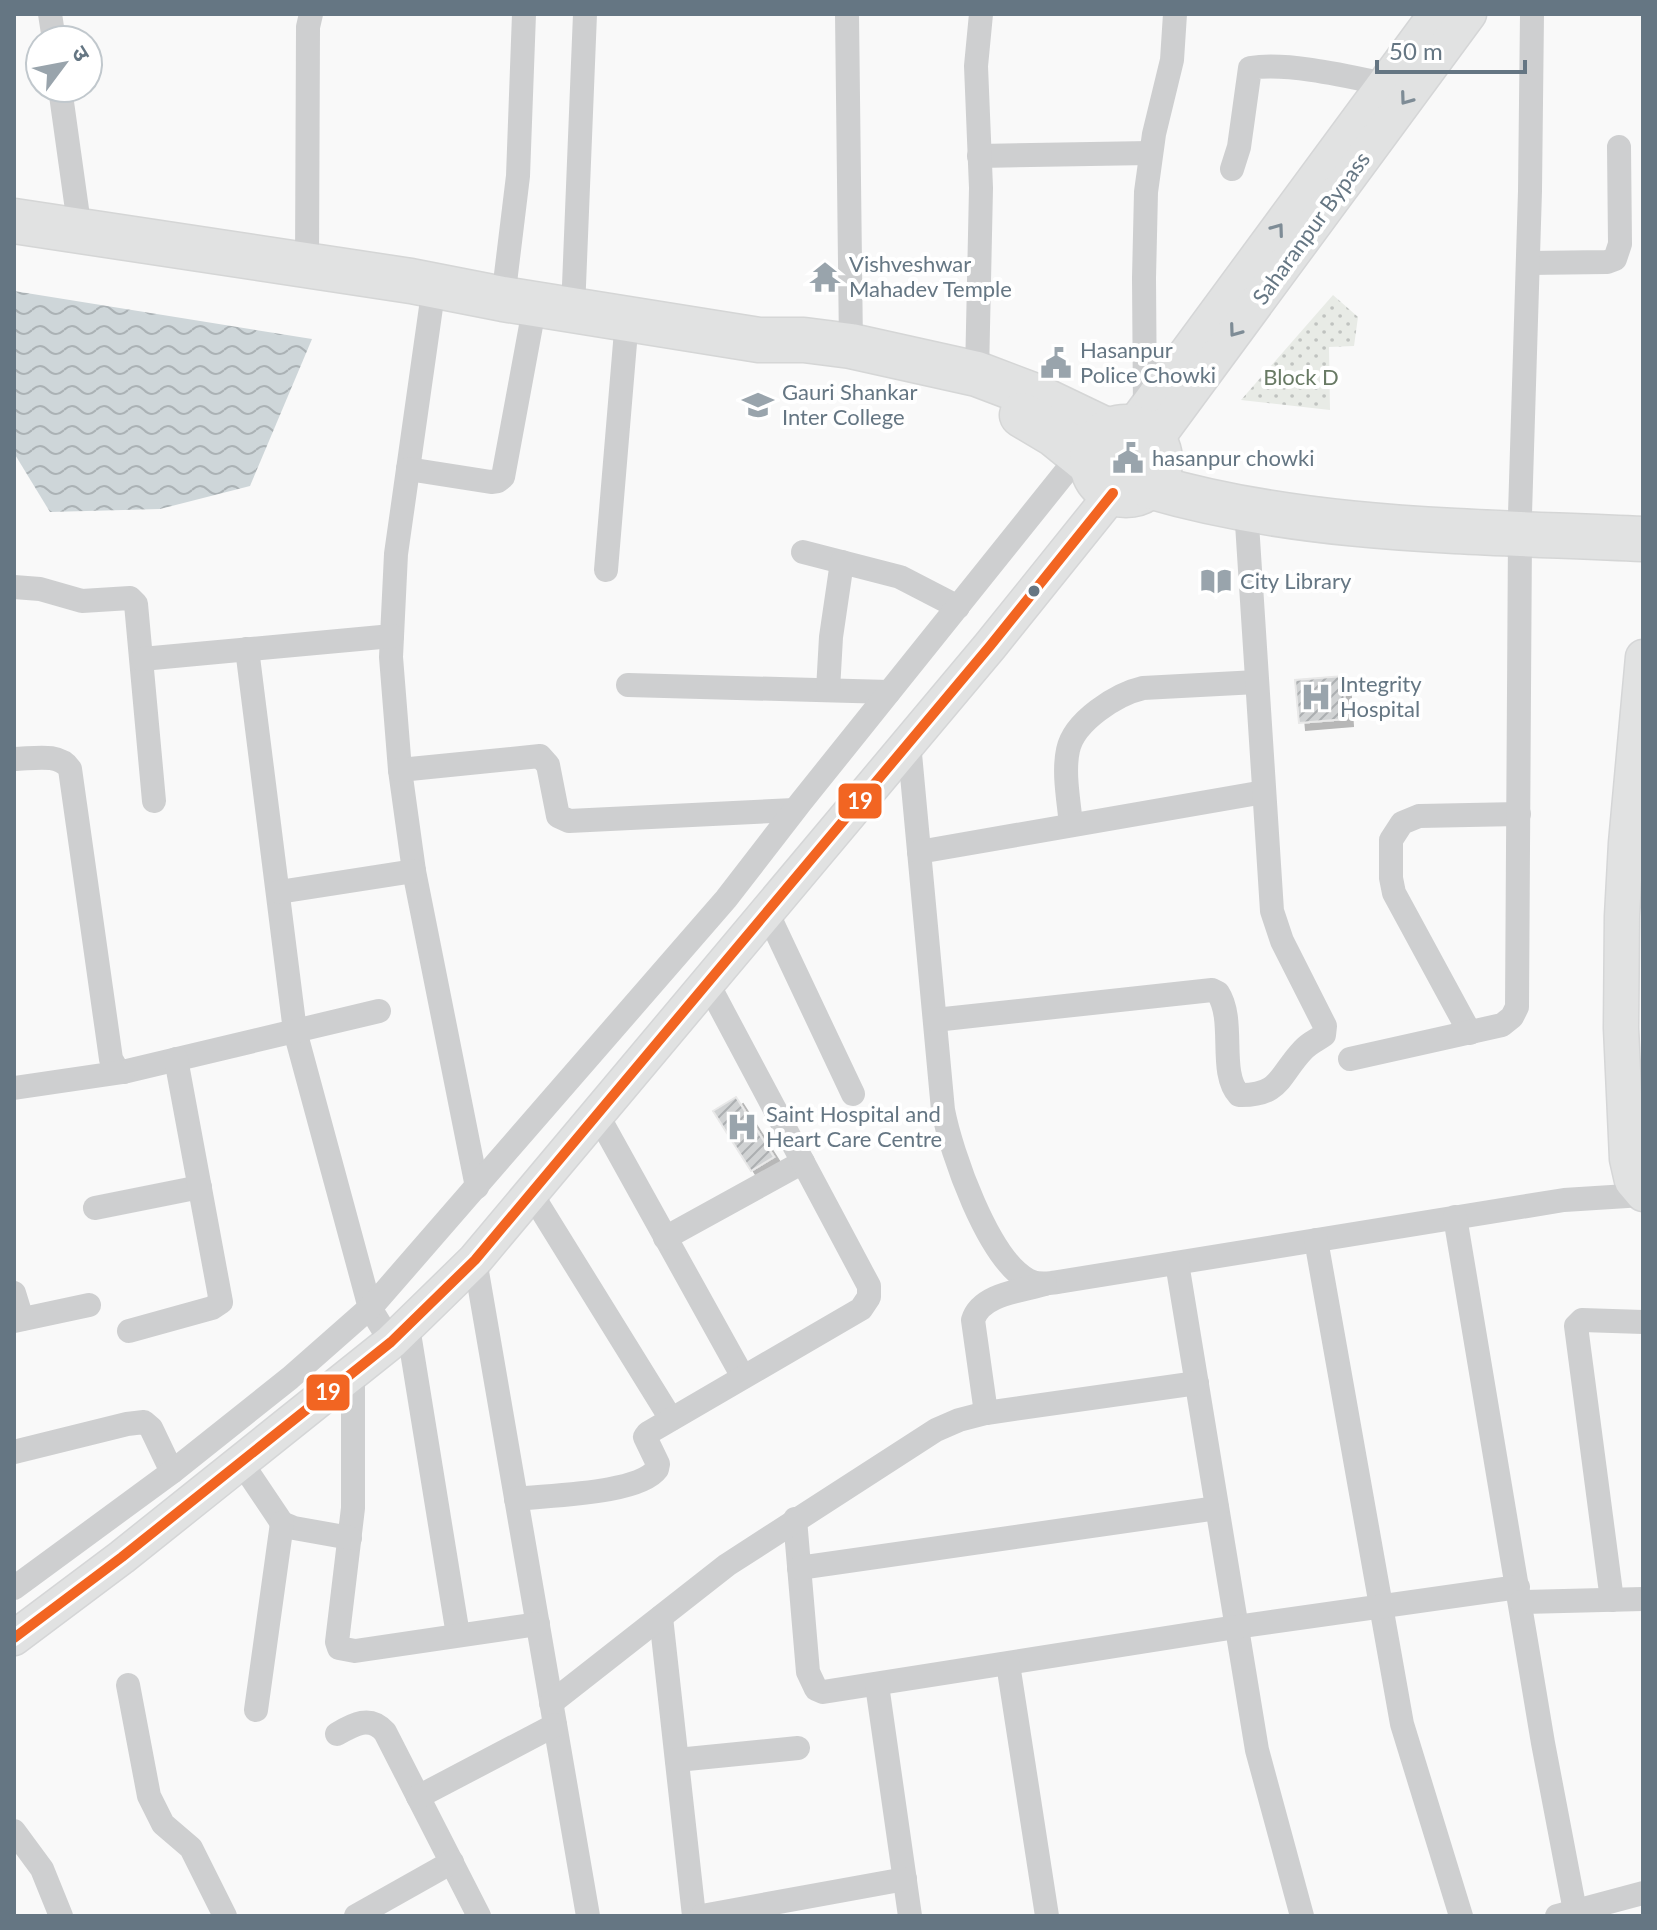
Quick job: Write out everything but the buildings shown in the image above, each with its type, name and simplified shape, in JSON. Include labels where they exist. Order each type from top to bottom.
[{"type":"highway","points":[[14,221],[759,340],[804,340],[851,346],[977,374],[1035,396],[1126,452],[1185,496],[1246,508],[1349,524],[1643,520]]},
{"type":"highway","points":[[759,340],[807,359],[1000,406],[1041,424],[1126,452],[1303,498],[1643,539]]},
{"type":"street","points":[[307,266],[308,27],[311,14]]},
{"type":"street","points":[[524,14],[518,176],[537,305]]},
{"type":"street","points":[[408,469],[491,482],[503,477],[537,305],[585,14]]},
{"type":"street","points":[[847,14],[851,346]]},
{"type":"street","points":[[977,374],[981,225],[976,66],[981,14]]},
{"type":"street","points":[[14,1588],[172,1472],[290,1378],[386,1325],[475,1260],[531,1193],[552,1133],[597,1114],[698,968],[744,876],[889,692],[958,607],[1126,452],[1144,265],[1150,153],[1172,60],[1175,14]]},
{"type":"street","points":[[14,1638],[122,1557],[353,1372],[477,1187],[552,1133],[698,968],[767,912],[909,743],[1126,452],[1436,14]]},
{"type":"street","name":"Saharanpur Bypass","points":[[1126,452],[1469,14]]},
{"type":"street","points":[[1350,1059],[1502,1025],[1512,1017],[1517,1007],[1520,524],[1532,14]]},
{"type":"street","points":[[1232,169],[1239,147],[1250,68],[1264,66],[1340,74],[1385,84]]},
{"type":"street","points":[[62,104],[80,231]]},
{"type":"street","points":[[1528,263],[1607,262],[1615,259],[1620,244],[1619,147]]},
{"type":"street","points":[[979,156],[1150,153]]},
{"type":"street","points":[[434,286],[396,554],[392,636],[400,770],[414,871],[477,1187]]},
{"type":"street","points":[[606,570],[627,319]]},
{"type":"street","points":[[935,1020],[1212,990],[1218,993],[1225,1008],[1231,1082],[1239,1095],[1260,1094],[1275,1087],[1305,1047],[1326,1032],[1282,941],[1272,911],[1246,508]]},
{"type":"street","points":[[803,552],[900,577],[958,607]]},
{"type":"street","points":[[828,690],[831,637],[842,562]]},
{"type":"street","points":[[14,587],[40,589],[82,601],[130,598],[136,604],[154,801]]},
{"type":"street","points":[[142,659],[392,636]]},
{"type":"street","points":[[247,649],[295,1031],[386,1325],[458,1635]]},
{"type":"street","points":[[1643,657],[1625,858],[1621,969],[1633,1070],[1627,1159],[1632,1181],[1643,1195]]},
{"type":"street","points":[[1071,825],[1067,766],[1069,744],[1107,703],[1143,688],[1257,682]]},
{"type":"street","points":[[628,685],[889,692]]},
{"type":"street","points":[[909,743],[943,1110],[958,1168],[1003,1256],[1028,1280],[1045,1284]]},
{"type":"street","points":[[400,770],[540,756],[548,765],[558,816],[569,821],[794,810]]},
{"type":"street","points":[[14,759],[58,758],[65,761],[70,769],[111,1059],[113,1067],[123,1072]]},
{"type":"street","points":[[919,852],[1264,792]]},
{"type":"street","points":[[1470,1033],[1394,893],[1391,840],[1402,823],[1419,816],[1519,814]]},
{"type":"street","points":[[279,892],[414,871]]},
{"type":"street","points":[[767,912],[853,1094]]},
{"type":"street","points":[[516,1499],[619,1488],[640,1482],[654,1473],[658,1464],[645,1437],[648,1433],[861,1309],[869,1297],[869,1286],[698,968]]},
{"type":"street","points":[[14,1088],[123,1072],[379,1011]]},
{"type":"street","points":[[129,1331],[212,1308],[221,1302],[176,1059]]},
{"type":"street","points":[[597,1114],[743,1377]]},
{"type":"street","points":[[665,1238],[803,1162]]},
{"type":"street","points":[[95,1208],[200,1187]]},
{"type":"street","points":[[531,1193],[671,1419]]},
{"type":"street","points":[[986,1413],[973,1320],[976,1309],[987,1301],[1045,1284],[1455,1217],[1564,1200],[1643,1195]]},
{"type":"street","points":[[1455,1217],[1569,1914],[1643,1893]]},
{"type":"street","points":[[1316,1240],[1402,1724],[1461,1916]]},
{"type":"street","points":[[475,1260],[588,1916]]},
{"type":"street","points":[[1177,1263],[1257,1750],[1302,1916]]},
{"type":"street","points":[[14,1293],[18,1320],[89,1305]]},
{"type":"street","points":[[1612,1600],[1576,1326],[1582,1320],[1643,1322]]},
{"type":"street","points":[[353,1372],[354,1468],[350,1538],[337,1642],[339,1648],[355,1651],[538,1624]]},
{"type":"street","points":[[418,1797],[553,1714],[661,1617],[727,1565],[936,1430],[986,1413],[1197,1383]]},
{"type":"street","points":[[14,1452],[144,1422],[151,1428],[172,1472]]},
{"type":"street","points":[[241,1462],[282,1523],[350,1538]]},
{"type":"street","points":[[799,1568],[1217,1508]]},
{"type":"street","points":[[795,1519],[811,1682],[823,1692],[1236,1627],[1380,1608],[1519,1595],[1643,1599]]},
{"type":"street","points":[[256,1710],[282,1523]]},
{"type":"street","points":[[661,1617],[694,1916]]},
{"type":"street","points":[[1008,1664],[1047,1916]]},
{"type":"street","points":[[128,1685],[149,1796],[155,1811],[163,1824],[191,1848],[225,1916]]},
{"type":"street","points":[[877,1685],[910,1916]]},
{"type":"street","points":[[337,1734],[354,1724],[365,1722],[378,1724],[385,1732],[479,1916]]},
{"type":"street","points":[[677,1760],[798,1748]]},
{"type":"street","points":[[14,1831],[22,1858],[42,1869],[61,1916]]},
{"type":"street","points":[[356,1916],[452,1862]]},
{"type":"street","points":[[702,1916],[905,1879]]},
{"type":"green space","name":"Block D","points":[[1333,295],[1358,317],[1354,346],[1329,347],[1330,410],[1241,400]]},
{"type":"water","points":[[14,291],[312,339],[250,486],[160,509],[50,512],[14,453]]},
{"type":"transit line","name":"19","points":[[14,1638],[122,1557],[391,1342],[475,1260],[990,646],[1113,493]]},
{"type":"place","name":"Vishveshwar Mahadev Temple","points":[[825,277]]},
{"type":"place","name":"Hasanpur Police Chowki","points":[[1056,363]]},
{"type":"place","name":"Gauri Shankar Inter College","points":[[758,405]]},
{"type":"place","name":"hasanpur chowki","points":[[1128,458]]},
{"type":"place","name":"City Library","points":[[1216,581]]},
{"type":"place","name":"Integrity Hospital","points":[[1316,697]]},
{"type":"place","name":"Saint Hospital and Heart Care Centre","points":[[742,1127]]}]
